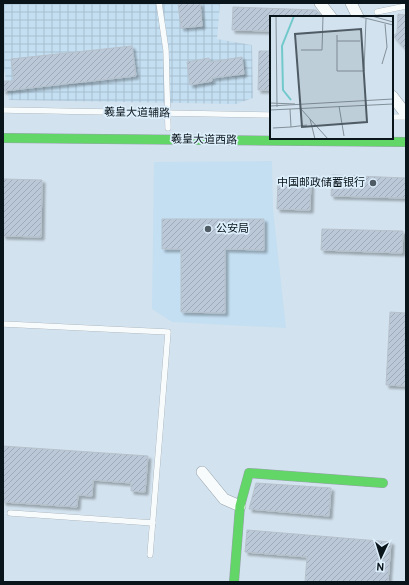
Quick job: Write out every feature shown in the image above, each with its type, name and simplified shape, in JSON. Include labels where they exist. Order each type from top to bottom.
[{"type":"main road","name":"羲皇大道西路","points":[[3,138],[406,142]]},
{"type":"main road","points":[[234,582],[240,506],[249,473],[383,483]]},
{"type":"street","points":[[320,3],[330,16]]},
{"type":"street","points":[[351,3],[358,16]]},
{"type":"street","points":[[393,97],[406,116]]},
{"type":"street","points":[[202,472],[224,499],[240,506]]},
{"type":"lane","points":[[160,3],[166,50],[168,128]]},
{"type":"lane","points":[[377,12],[406,6]]},
{"type":"lane","name":"羲皇大道辅路","points":[[3,110],[270,115]]},
{"type":"lane","points":[[393,117],[406,116]]},
{"type":"lane","points":[[3,324],[168,332],[150,555]]},
{"type":"lane","points":[[10,513],[153,523]]},
{"type":"shaded area","points":[[3,3],[220,3],[217,39],[252,45],[253,98],[236,104],[9,100],[3,61]]},
{"type":"shaded area","points":[[272,161],[273,209],[286,328],[172,322],[152,309],[154,162]]},
{"type":"building","points":[[178,3],[200,3],[202,26],[181,28]]},
{"type":"building","points":[[233,7],[316,10],[321,16],[270,16],[270,31],[232,30]]},
{"type":"building","points":[[398,14],[406,15],[406,50],[393,36],[397,33]]},
{"type":"building","points":[[132,46],[136,76],[3,91],[3,81],[14,81],[11,59]]},
{"type":"building","points":[[259,51],[270,51],[270,90],[258,90]]},
{"type":"building","points":[[242,57],[244,74],[212,78],[212,81],[190,85],[187,62],[209,58],[210,62]]},
{"type":"building","points":[[332,175],[406,178],[406,198],[331,196]]},
{"type":"building","points":[[3,179],[42,180],[41,237],[3,236]]},
{"type":"building","points":[[278,179],[311,180],[310,210],[277,209]]},
{"type":"building","points":[[162,219],[264,219],[264,250],[225,249],[225,313],[181,312],[181,249],[162,249]]},
{"type":"building","points":[[322,229],[403,231],[402,253],[321,250]]},
{"type":"building","points":[[390,312],[406,313],[406,386],[386,385]]},
{"type":"building","points":[[3,446],[148,456],[145,492],[131,491],[131,483],[93,480],[92,496],[78,495],[77,507],[3,502]]},
{"type":"building","points":[[256,483],[331,488],[329,516],[249,509]]},
{"type":"building","points":[[247,530],[391,542],[388,582],[305,582],[307,557],[245,552]]},
{"type":"traffic: fast","points":[[3,138],[406,142]]},
{"type":"traffic: fast","points":[[234,582],[240,506],[249,473],[383,483]]},
{"type":"place","name":"中国邮政储蓄银行","points":[[373,183]]},
{"type":"place","name":"公安局","points":[[208,229]]}]
